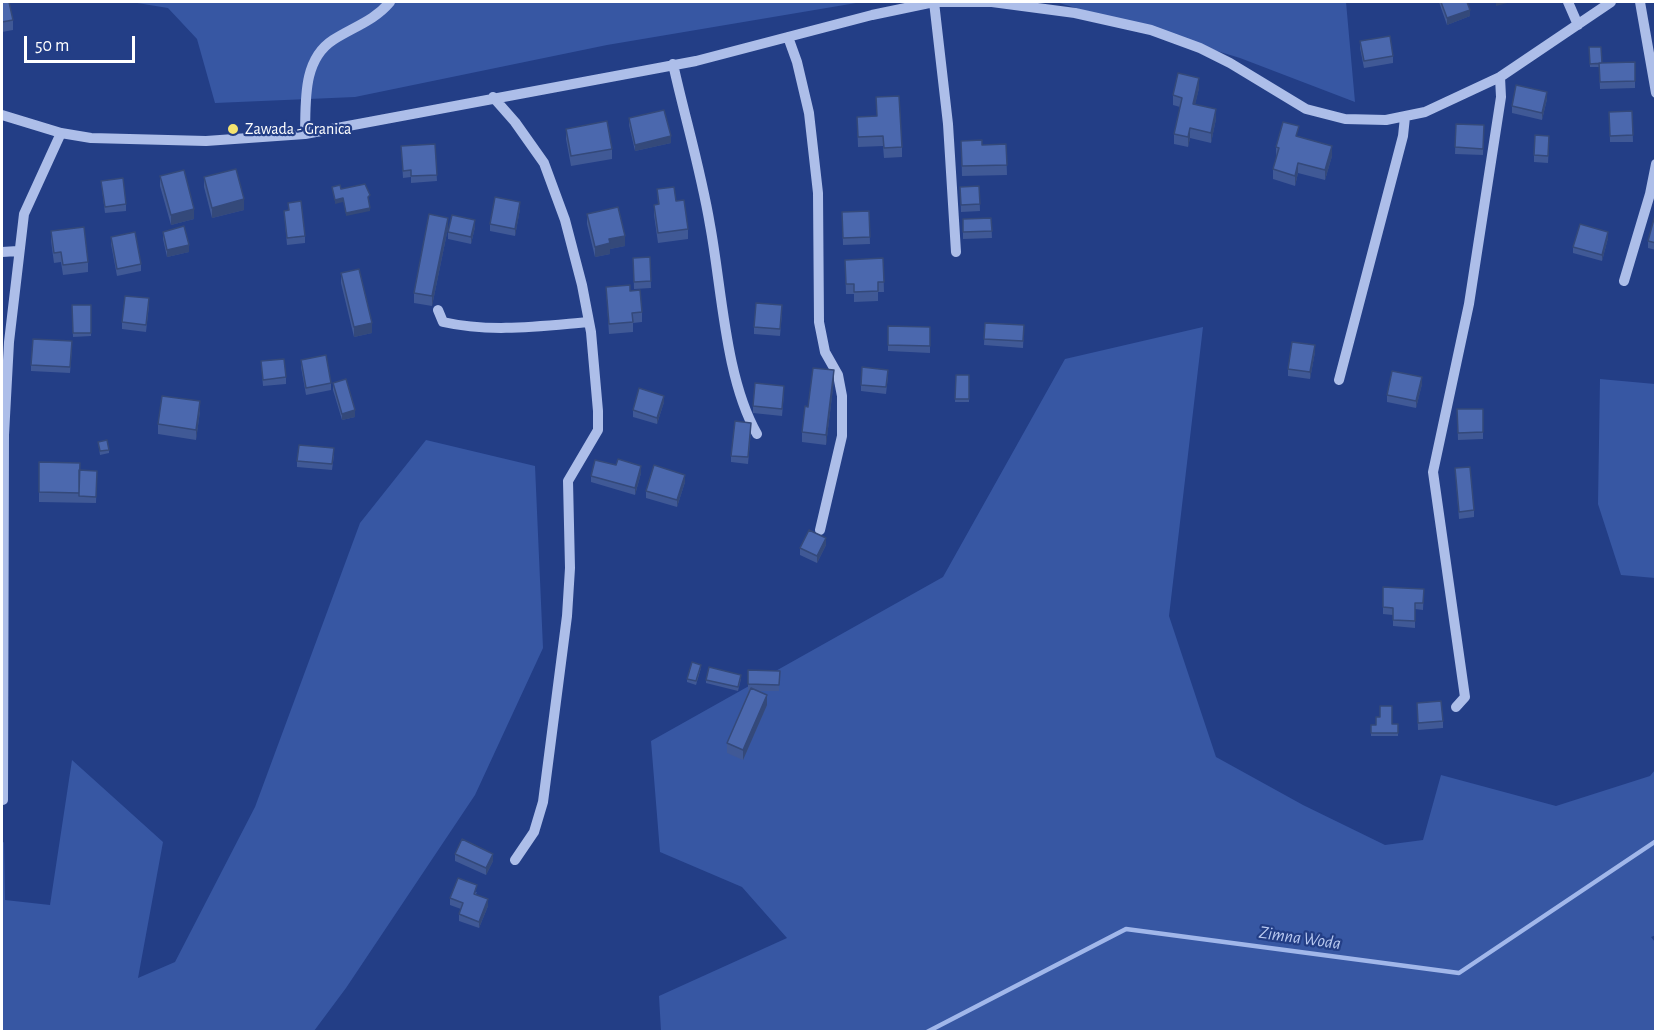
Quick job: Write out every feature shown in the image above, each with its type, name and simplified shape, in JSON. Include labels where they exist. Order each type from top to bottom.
[{"type":"street","points":[[305,134],[307,88],[311,67],[330,42],[380,14],[390,2]]},
{"type":"street","points":[[2,115],[61,133],[92,138],[206,141],[305,134],[673,64],[934,2],[1004,3],[1075,13],[1151,30],[1200,48],[1230,63],[1291,100],[1327,116],[1366,121],[1405,117],[1461,96],[1500,76],[1611,2]]},
{"type":"street","points":[[934,2],[948,124],[956,252]]},
{"type":"street","points":[[1569,2],[1578,26]]},
{"type":"street","points":[[1640,2],[1656,93]]},
{"type":"street","points":[[788,37],[798,62],[809,113],[818,194],[819,322],[825,352],[838,375],[842,396],[842,435],[820,530]]},
{"type":"street","points":[[673,64],[710,223],[731,351],[744,411],[757,434]]},
{"type":"street","points":[[1456,707],[1465,697],[1433,472],[1468,304],[1501,98],[1500,76]]},
{"type":"street","points":[[493,97],[515,122],[544,163],[565,220],[589,322],[598,411],[597,430],[568,481],[570,568],[567,616],[553,744],[543,802],[534,832],[514,860]]},
{"type":"street","points":[[1339,380],[1403,136],[1405,117]]},
{"type":"street","points":[[3,800],[4,435],[9,342],[24,214],[61,133]]},
{"type":"street","points":[[1624,280],[1650,194],[1656,164]]},
{"type":"street","points":[[2,252],[18,251]]},
{"type":"street","points":[[438,310],[444,322],[462,326],[519,327],[589,322]]},
{"type":"shaded area","points":[[131,2],[862,2],[607,45],[355,97],[215,103],[197,39],[168,8]]},
{"type":"shaded area","points":[[1056,2],[1346,2],[1355,102],[1240,58]]},
{"type":"shaded area","points":[[1203,327],[1169,616],[1216,757],[1303,805],[1385,845],[1423,840],[1441,775],[1556,806],[1650,776],[1655,770],[1656,935],[1651,937],[1655,942],[1655,1031],[661,1031],[659,996],[787,938],[742,887],[660,852],[651,741],[943,577],[1065,359]]},
{"type":"shaded area","points":[[1600,379],[1655,384],[1655,578],[1621,575],[1598,504]]},
{"type":"shaded area","points":[[426,440],[535,466],[543,648],[475,795],[346,988],[314,1031],[2,1031],[2,843],[4,842],[5,900],[50,905],[72,760],[163,842],[138,978],[175,962],[255,807],[360,523]]},
{"type":"building","points":[[2,2],[9,2],[13,20],[2,22]]},
{"type":"building","points":[[1441,2],[1467,2],[1470,10],[1447,18]]},
{"type":"building","points":[[1390,36],[1393,56],[1364,61],[1360,41]]},
{"type":"building","points":[[1589,47],[1601,47],[1602,63],[1590,64]]},
{"type":"building","points":[[1635,62],[1635,81],[1600,82],[1599,63]]},
{"type":"building","points":[[1178,73],[1199,78],[1193,104],[1216,109],[1211,133],[1190,128],[1188,137],[1174,134],[1182,98],[1173,95]]},
{"type":"building","points":[[1516,85],[1547,92],[1542,113],[1512,106]]},
{"type":"building","points":[[899,96],[902,147],[884,148],[883,136],[858,137],[857,117],[877,116],[876,97]]},
{"type":"building","points":[[664,110],[671,136],[635,145],[629,118]]},
{"type":"building","points":[[1632,111],[1633,135],[1610,136],[1609,112]]},
{"type":"building","points":[[607,121],[612,149],[571,156],[566,129]]},
{"type":"building","points":[[1283,122],[1299,126],[1296,136],[1332,146],[1325,170],[1298,163],[1295,176],[1273,169]]},
{"type":"building","points":[[1456,124],[1484,125],[1483,149],[1455,147]]},
{"type":"building","points":[[1535,135],[1549,136],[1548,156],[1534,155]]},
{"type":"building","points":[[982,140],[982,145],[1006,144],[1007,165],[962,166],[961,141]]},
{"type":"building","points":[[435,144],[437,175],[411,176],[411,170],[403,171],[401,146]]},
{"type":"building","points":[[236,169],[244,199],[212,208],[204,177]]},
{"type":"building","points":[[184,170],[194,209],[171,215],[160,176]]},
{"type":"building","points":[[123,178],[126,204],[105,207],[101,181]]},
{"type":"building","points":[[365,184],[370,195],[368,197],[370,208],[346,213],[343,198],[335,200],[332,187],[340,185],[341,189]]},
{"type":"building","points":[[979,186],[980,204],[961,205],[960,187]]},
{"type":"building","points":[[674,187],[676,201],[684,200],[688,229],[658,233],[654,205],[659,204],[657,189]]},
{"type":"building","points":[[495,197],[520,202],[515,229],[490,224]]},
{"type":"building","points":[[301,201],[305,236],[287,238],[284,211],[289,210],[288,203]]},
{"type":"building","points":[[618,207],[625,236],[609,239],[610,243],[595,247],[587,214]]},
{"type":"building","points":[[869,211],[870,237],[843,238],[842,212]]},
{"type":"building","points":[[429,214],[448,218],[432,296],[414,293]]},
{"type":"building","points":[[452,215],[475,220],[471,237],[448,232]]},
{"type":"building","points":[[1656,215],[1656,243],[1648,241]]},
{"type":"building","points":[[991,218],[992,231],[963,232],[963,219]]},
{"type":"building","points":[[1580,224],[1608,232],[1602,255],[1573,247]]},
{"type":"building","points":[[184,226],[189,245],[167,250],[163,232]]},
{"type":"building","points":[[84,227],[88,262],[63,265],[61,252],[54,253],[51,231]]},
{"type":"building","points":[[135,232],[141,264],[117,269],[111,237]]},
{"type":"building","points":[[650,257],[651,281],[634,282],[633,258]]},
{"type":"building","points":[[883,258],[884,282],[878,282],[878,291],[854,292],[854,284],[846,284],[845,260]]},
{"type":"building","points":[[359,269],[372,323],[354,327],[341,273]]},
{"type":"building","points":[[630,285],[630,291],[640,290],[642,312],[632,313],[633,322],[609,324],[606,287]]},
{"type":"building","points":[[125,296],[149,298],[146,325],[122,322]]},
{"type":"building","points":[[756,303],[782,305],[780,329],[754,327]]},
{"type":"building","points":[[72,305],[91,305],[91,333],[73,333]]},
{"type":"building","points":[[985,323],[1024,325],[1023,341],[984,339]]},
{"type":"building","points":[[888,326],[930,327],[930,346],[888,345]]},
{"type":"building","points":[[33,339],[72,341],[70,367],[31,365]]},
{"type":"building","points":[[1292,342],[1315,345],[1310,372],[1288,369]]},
{"type":"building","points":[[326,355],[331,383],[306,388],[301,360]]},
{"type":"building","points":[[284,359],[286,377],[263,380],[261,361]]},
{"type":"building","points":[[862,367],[888,370],[886,387],[861,385]]},
{"type":"building","points":[[813,368],[834,370],[826,435],[802,432]]},
{"type":"building","points":[[1392,371],[1422,377],[1416,401],[1387,395]]},
{"type":"building","points":[[956,375],[969,375],[969,399],[955,399]]},
{"type":"building","points":[[346,379],[355,410],[342,414],[333,383]]},
{"type":"building","points":[[755,383],[784,386],[782,409],[753,406]]},
{"type":"building","points":[[639,388],[664,396],[657,418],[633,410]]},
{"type":"building","points":[[162,396],[200,401],[196,430],[158,424]]},
{"type":"building","points":[[1457,409],[1483,409],[1483,432],[1458,433]]},
{"type":"building","points":[[735,421],[751,423],[748,457],[731,456]]},
{"type":"building","points":[[107,440],[109,450],[100,451],[98,442]]},
{"type":"building","points":[[299,445],[334,448],[332,464],[297,461]]},
{"type":"building","points":[[618,459],[641,466],[635,488],[591,476],[595,460],[616,465]]},
{"type":"building","points":[[39,462],[80,463],[79,493],[39,492]]},
{"type":"building","points":[[654,465],[685,475],[677,500],[646,491]]},
{"type":"building","points":[[1470,467],[1474,510],[1459,512],[1455,468]]},
{"type":"building","points":[[79,470],[97,471],[96,497],[79,496]]},
{"type":"building","points":[[809,530],[826,538],[817,556],[800,548]]},
{"type":"building","points":[[1383,587],[1424,589],[1423,603],[1415,603],[1415,621],[1393,620],[1393,608],[1383,607]]},
{"type":"building","points":[[692,662],[701,665],[696,681],[687,679]]},
{"type":"building","points":[[709,667],[741,675],[738,687],[706,680]]},
{"type":"building","points":[[748,670],[780,671],[779,685],[748,684]]},
{"type":"building","points":[[751,688],[767,695],[743,750],[727,743]]},
{"type":"building","points":[[1441,701],[1443,721],[1418,723],[1417,703]]},
{"type":"building","points":[[1380,706],[1392,706],[1392,724],[1398,724],[1398,733],[1371,733],[1371,725],[1376,725],[1376,717],[1380,717]]},
{"type":"building","points":[[462,839],[493,854],[486,868],[455,854]]},
{"type":"building","points":[[458,878],[477,885],[474,894],[488,899],[479,922],[459,914],[463,903],[450,898]]},
{"type":"waterway","name":"Zimna Woda","points":[[927,1032],[1126,929],[1459,973],[1656,841]]},
{"type":"place","name":"Zawada - Granica","points":[[233,129]]}]
